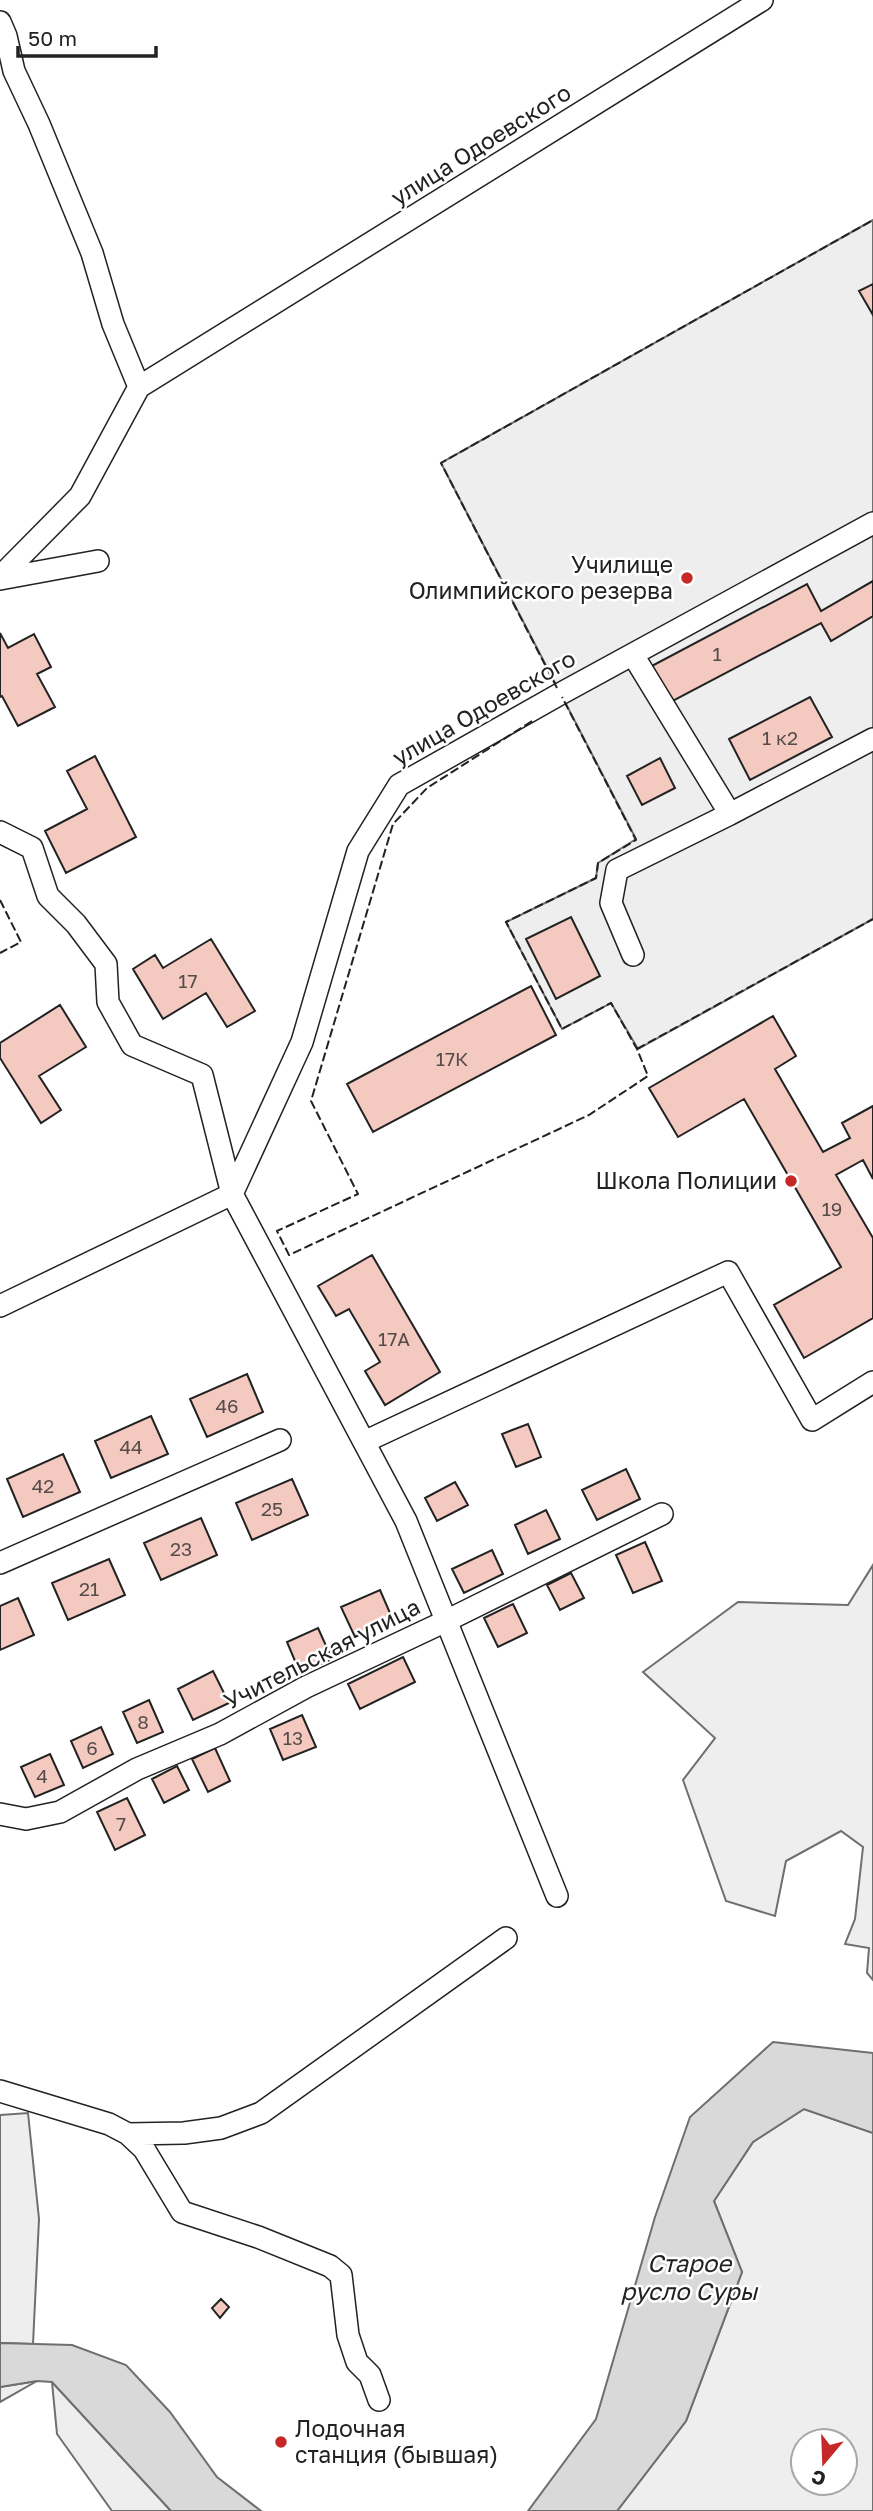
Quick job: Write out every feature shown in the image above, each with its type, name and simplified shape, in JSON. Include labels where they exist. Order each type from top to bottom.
[{"type":"street","name":"улица Одоевского","points":[[139,387],[762,0]]},
{"type":"street","points":[[0,22],[14,71],[39,124],[92,253],[113,324],[139,387],[80,496],[0,578]]},
{"type":"street","name":"улица Одоевского","points":[[232,1194],[302,1042],[358,851],[399,785],[873,523]]},
{"type":"street","points":[[0,578],[98,561]]},
{"type":"street","points":[[633,655],[730,814]]},
{"type":"street","points":[[633,955],[611,903],[617,870],[873,739]]},
{"type":"street","points":[[0,832],[32,848],[48,896],[76,924],[106,964],[108,1002],[132,1045],[202,1075],[232,1194],[406,1521],[557,1896]]},
{"type":"street","points":[[0,1306],[232,1194]]},
{"type":"street","points":[[364,1442],[728,1272],[812,1420],[873,1382]]},
{"type":"street","points":[[0,1563],[280,1440]]},
{"type":"street","name":"Учительская улица","points":[[0,1814],[26,1819],[60,1812],[137,1769],[220,1734],[306,1687],[662,1514]]},
{"type":"street","points":[[128,2134],[184,2133],[221,2128],[261,2113],[506,1938]]},
{"type":"street","points":[[0,2091],[109,2124],[128,2134],[144,2149],[183,2212],[330,2266],[341,2276],[348,2335],[357,2361],[370,2375],[379,2400]]},
{"type":"shaded area","name":"Училище Олимпийского резерва","points":[[873,220],[873,919],[638,1049],[611,1003],[562,1029],[506,922],[596,878],[598,863],[636,839],[441,463]]},
{"type":"shaded area","points":[[873,1565],[873,1980],[867,1973],[869,1948],[845,1944],[855,1919],[863,1847],[841,1831],[786,1861],[775,1916],[726,1901],[683,1780],[715,1738],[643,1672],[738,1602],[848,1605]]},
{"type":"shaded area","points":[[804,2109],[873,2133],[873,2511],[617,2511],[686,2421],[742,2272],[714,2201],[753,2142]]},
{"type":"shaded area","points":[[28,2113],[39,2219],[33,2344],[0,2343],[0,2115]]},
{"type":"shaded area","points":[[37,2381],[0,2402],[0,2387]]},
{"type":"shaded area","points":[[52,2382],[171,2511],[112,2511],[57,2434]]},
{"type":"water","name":"Старое русло Суры","points":[[773,2042],[873,2053],[873,2133],[804,2109],[753,2142],[714,2201],[742,2272],[686,2421],[617,2511],[528,2511],[596,2419],[655,2217],[690,2117]]},
{"type":"water","points":[[0,2343],[72,2345],[126,2365],[170,2412],[217,2477],[261,2511],[171,2511],[52,2382],[37,2381],[0,2387]]},
{"type":"building","points":[[873,284],[873,315],[859,291]]},
{"type":"building","points":[[873,581],[873,616],[831,641],[821,623],[667,704],[648,668],[807,584],[821,611]]},
{"type":"building","points":[[0,633],[8,648],[34,634],[51,667],[37,674],[55,707],[18,726],[2,696],[0,697]]},
{"type":"building","points":[[810,697],[832,737],[750,780],[729,739]]},
{"type":"building","points":[[95,756],[136,837],[66,873],[45,831],[87,809],[67,771]]},
{"type":"building","points":[[660,758],[675,788],[642,805],[627,776]]},
{"type":"building","points":[[571,917],[600,976],[556,999],[526,939]]},
{"type":"building","points":[[211,939],[255,1011],[227,1027],[206,993],[163,1019],[133,969],[155,955],[163,968]]},
{"type":"building","points":[[531,986],[556,1035],[373,1132],[347,1084]]},
{"type":"building","points":[[60,1005],[86,1047],[39,1076],[61,1110],[41,1123],[0,1058],[0,1043]]},
{"type":"building","points":[[773,1016],[796,1056],[775,1069],[823,1152],[850,1138],[842,1123],[873,1106],[873,1179],[863,1160],[836,1175],[873,1238],[873,1318],[804,1358],[774,1305],[841,1267],[744,1099],[678,1137],[649,1088]]},
{"type":"building","points":[[372,1255],[440,1372],[385,1405],[365,1371],[380,1362],[349,1309],[336,1316],[318,1286]]},
{"type":"building","points":[[247,1374],[263,1412],[207,1437],[190,1399]]},
{"type":"building","points":[[151,1416],[168,1454],[111,1478],[95,1441]]},
{"type":"building","points":[[528,1424],[541,1457],[516,1467],[502,1434]]},
{"type":"building","points":[[63,1454],[80,1492],[23,1517],[7,1479]]},
{"type":"building","points":[[626,1469],[640,1499],[597,1520],[582,1490]]},
{"type":"building","points":[[292,1479],[308,1515],[252,1540],[236,1503]]},
{"type":"building","points":[[455,1482],[468,1505],[437,1521],[425,1498]]},
{"type":"building","points":[[546,1510],[560,1539],[528,1554],[515,1525]]},
{"type":"building","points":[[201,1518],[217,1555],[161,1580],[144,1543]]},
{"type":"building","points":[[645,1542],[662,1581],[633,1593],[616,1555]]},
{"type":"building","points":[[492,1550],[503,1574],[464,1593],[452,1569]]},
{"type":"building","points":[[109,1559],[125,1595],[68,1620],[52,1583]]},
{"type":"building","points":[[571,1573],[584,1598],[560,1610],[547,1585]]},
{"type":"building","points":[[380,1590],[393,1620],[355,1637],[341,1607]]},
{"type":"building","points":[[18,1598],[34,1635],[0,1650],[0,1606]]},
{"type":"building","points":[[513,1604],[527,1633],[498,1647],[484,1618]]},
{"type":"building","points":[[318,1628],[332,1659],[300,1673],[287,1642]]},
{"type":"building","points":[[403,1657],[415,1682],[360,1709],[348,1684]]},
{"type":"building","points":[[213,1671],[229,1703],[193,1720],[178,1689]]},
{"type":"building","points":[[149,1700],[163,1732],[137,1743],[123,1712]]},
{"type":"building","points":[[302,1715],[316,1747],[283,1760],[270,1729]]},
{"type":"building","points":[[101,1727],[113,1754],[83,1768],[71,1741]]},
{"type":"building","points":[[215,1748],[230,1781],[208,1792],[192,1759]]},
{"type":"building","points":[[50,1754],[64,1785],[35,1797],[21,1767]]},
{"type":"building","points":[[177,1766],[189,1790],[164,1803],[152,1779]]},
{"type":"building","points":[[127,1798],[145,1835],[115,1850],[97,1812]]},
{"type":"building","points":[[221,2299],[229,2307],[220,2318],[212,2308]]},
{"type":"fence","points":[[557,688],[441,463],[873,220]]},
{"type":"fence","points":[[532,721],[427,788],[393,824],[311,1101],[358,1194],[277,1231],[289,1255],[589,1115],[648,1076],[637,1049],[611,1003],[562,1029],[506,922],[596,878],[598,863],[636,840],[562,697]]},
{"type":"fence","points":[[0,900],[21,942],[0,953]]},
{"type":"fence","points":[[637,1049],[873,919]]},
{"type":"place","name":"Училище Олимпийского резерва","points":[[687,578]]},
{"type":"place","name":"Школа Полиции","points":[[791,1181]]},
{"type":"place","name":"Лодочная станция (бывшая)","points":[[281,2442]]}]
